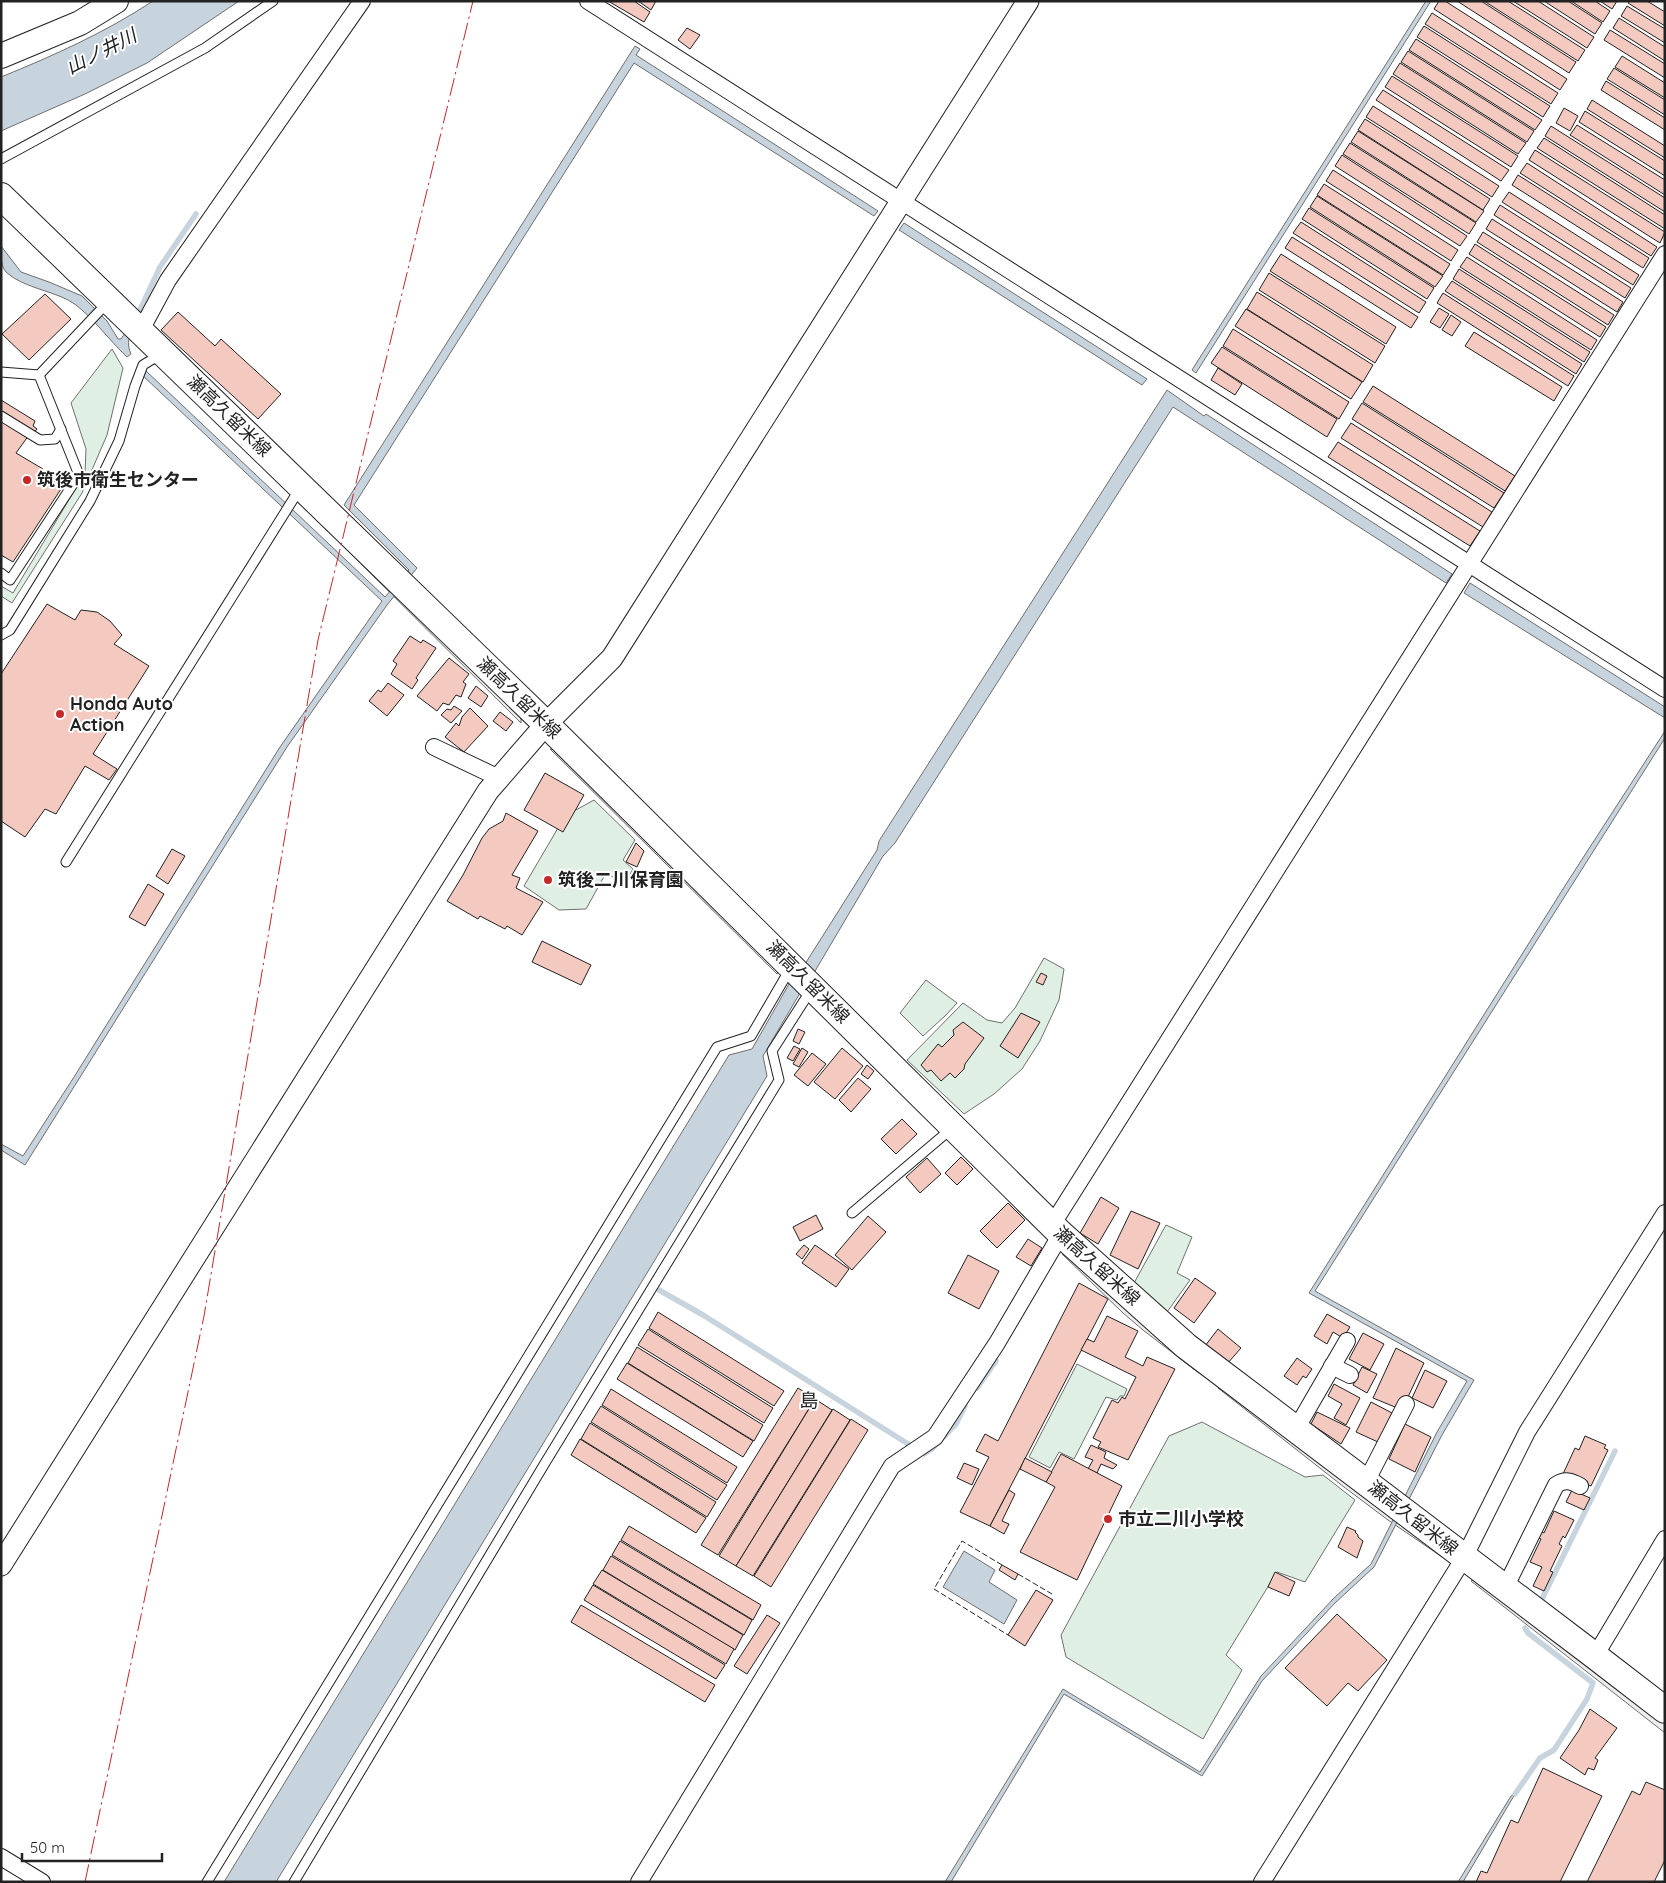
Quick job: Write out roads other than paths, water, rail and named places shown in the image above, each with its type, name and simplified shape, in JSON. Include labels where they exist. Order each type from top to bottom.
[{"type":"main road","points":[[1,56],[80,23],[116,1]]},
{"type":"main road","name":"瀬高久留米線","points":[[1,196],[164,352],[297,492],[546,724],[1056,1229],[1186,1346],[1665,1710]]},
{"type":"street","points":[[141,330],[168,280],[362,1]]},
{"type":"street","points":[[588,1],[1469,566],[1665,689]]},
{"type":"street","points":[[1,1565],[488,791],[546,724],[612,658],[1028,1]]},
{"type":"street","points":[[639,1882],[892,1466],[935,1437],[996,1343],[1056,1229],[1665,254]]},
{"type":"street","points":[[434,747],[499,778]]},
{"type":"street","points":[[1262,1882],[1464,1558],[1527,1432],[1665,1213]]},
{"type":"street","points":[[1296,1429],[1347,1341]]},
{"type":"street","points":[[1332,1366],[1350,1375]]},
{"type":"street","points":[[1366,1482],[1406,1404]]},
{"type":"street","points":[[1505,1588],[1556,1485],[1562,1481],[1571,1481],[1580,1486]]},
{"type":"street","points":[[1595,1656],[1665,1539]]},
{"type":"street","points":[[1,1858],[42,1882]]},
{"type":"lane","points":[[1,158],[205,48],[273,1]]},
{"type":"lane","points":[[39,375],[110,300]]},
{"type":"lane","points":[[1,634],[10,630],[90,502],[119,441],[143,365],[164,352]]},
{"type":"lane","points":[[1,372],[39,375]]},
{"type":"lane","points":[[1,573],[10,580],[79,475],[39,375]]},
{"type":"lane","points":[[1,416],[40,440],[55,439],[60,429]]},
{"type":"lane","points":[[66,862],[297,492]]},
{"type":"lane","points":[[207,1882],[717,1047],[751,1036],[792,966]]},
{"type":"lane","points":[[294,1882],[550,1454],[779,1080],[772,1051],[812,987]]},
{"type":"lane","points":[[852,1213],[953,1127]]},
{"type":"water","name":"山ノ井川","points":[[153,1],[239,1],[147,63],[85,94],[1,131],[1,77],[79,43]]},
{"type":"water","points":[[1426,1],[1431,1],[1196,373],[1192,370]]},
{"type":"water","points":[[635,46],[640,49],[636,55],[878,211],[874,216],[634,63],[354,505],[417,568],[387,605],[287,747],[25,1165],[1,1150],[1,1144],[23,1156],[280,747],[382,601],[141,374],[145,370],[385,597],[409,570],[344,505]]},
{"type":"water","points":[[904,223],[1147,379],[1142,385],[899,230]]},
{"type":"water","points":[[1,246],[21,272],[82,296],[107,321],[118,339],[121,339],[140,310],[130,337],[129,348],[131,354],[127,357],[89,317],[69,300],[13,278],[4,269]]},
{"type":"water","points":[[1167,390],[1204,416],[1206,414],[1452,574],[1446,583],[1173,407],[895,843],[883,856],[763,1056],[767,1076],[276,1882],[224,1882],[729,1055],[752,1049],[789,984],[805,964],[877,850],[879,841]]},
{"type":"water","points":[[1470,583],[1665,707],[1665,718],[1464,593]]},
{"type":"water","points":[[1665,731],[1665,738],[1315,1291],[1474,1380],[1442,1435],[1374,1567],[1335,1603],[1262,1681],[1202,1776],[1064,1694],[951,1882],[945,1882],[1063,1689],[1200,1772],[1261,1676],[1334,1598],[1371,1564],[1437,1432],[1467,1381],[1309,1293],[1568,881]]},
{"type":"water","points":[[964,1551],[995,1570],[989,1582],[1017,1600],[1004,1624],[943,1587]]},
{"type":"water","points":[[1515,1794],[1463,1882],[1458,1882],[1511,1796]]},
{"type":"waterway","points":[[140,310],[160,267],[196,214]]},
{"type":"waterway","points":[[659,1290],[703,1315],[924,1454],[932,1449],[956,1424],[965,1406]]},
{"type":"waterway","points":[[977,1388],[996,1361]]},
{"type":"waterway","points":[[1540,1603],[1615,1451]]},
{"type":"waterway","points":[[1515,1794],[1540,1758],[1554,1750],[1587,1699],[1593,1683],[1528,1633],[1525,1628]]},
{"type":"place","name":"筑後市衛生センター","points":[[27,480]]},
{"type":"place","name":"Honda Auto Action","points":[[60,714]]},
{"type":"place","name":"筑後二川保育園","points":[[548,880]]},
{"type":"place","name":"市立二川小学校","points":[[1108,1519]]},
{"type":"district","name":"島","points":[[809,1400]]}]
